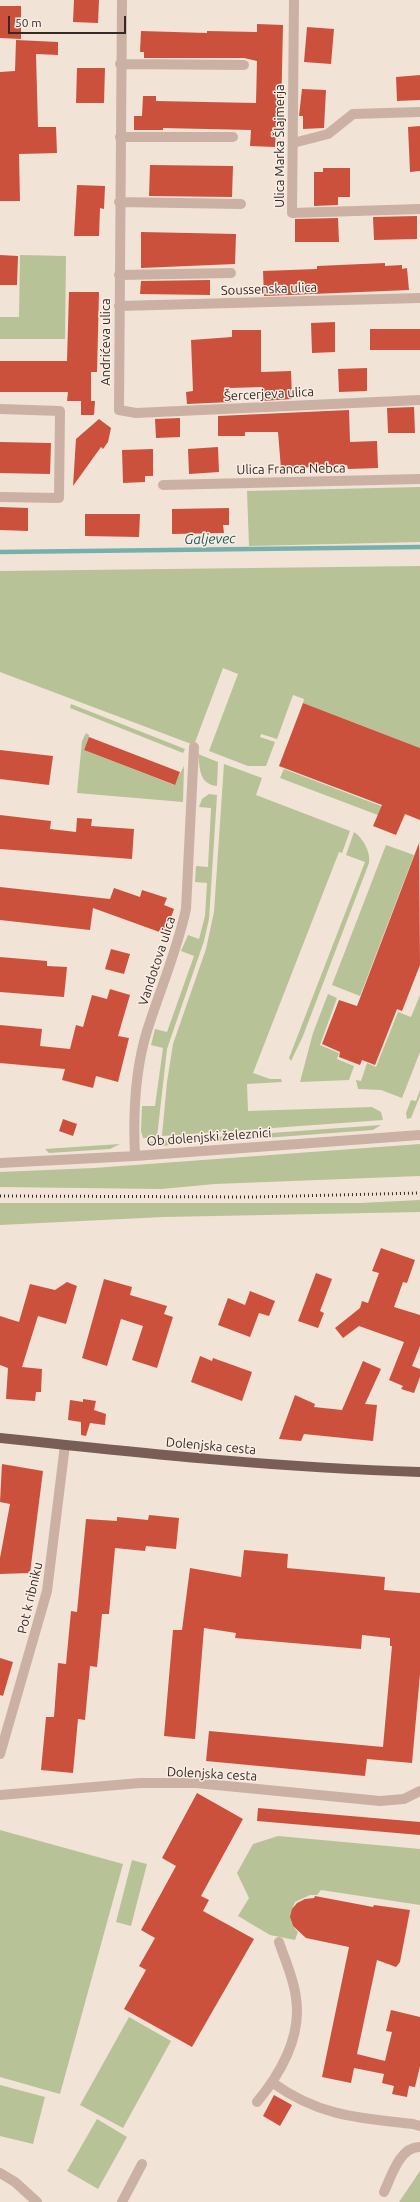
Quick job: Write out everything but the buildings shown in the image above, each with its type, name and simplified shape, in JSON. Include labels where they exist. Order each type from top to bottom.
[{"type":"main road","name":"Dolenjska cesta","points":[[0,1438],[288,1466],[355,1471],[420,1472]]},
{"type":"street","name":"Andrićeva ulica","points":[[119,410],[120,64],[122,0]]},
{"type":"street","name":"Ulica Marka Šlajmerja","points":[[294,0],[292,213],[420,209]]},
{"type":"street","points":[[120,64],[244,65]]},
{"type":"street","points":[[293,143],[328,134],[353,114],[420,112]]},
{"type":"street","points":[[120,137],[233,136]]},
{"type":"street","points":[[119,202],[241,204]]},
{"type":"street","points":[[119,275],[230,273]]},
{"type":"street","name":"Soussenska ulica","points":[[119,306],[420,298]]},
{"type":"street","name":"Šercerjeva ulica","points":[[119,410],[136,413],[420,400]]},
{"type":"street","points":[[0,409],[60,411],[59,498],[0,497]]},
{"type":"street","name":"Ulica Franca Nebca","points":[[163,485],[420,479]]},
{"type":"street","name":"Vandotova ulica","points":[[135,1156],[134,1118],[144,1046],[182,929],[186,909],[194,748]]},
{"type":"street","name":"Ob dolenjski železnici","points":[[0,1163],[135,1156],[420,1135]]},
{"type":"street","name":"Pot k ribniku","points":[[0,1754],[47,1591],[65,1444]]},
{"type":"street","name":"Dolenjska cesta","points":[[0,1795],[140,1783],[196,1783],[380,1801],[404,1799],[420,1791]]},
{"type":"street","points":[[257,2102],[272,2083],[283,2065],[292,2043],[297,2000],[279,1942]]},
{"type":"street","points":[[272,2083],[299,2100],[319,2109],[363,2118],[420,2126]]},
{"type":"street","points":[[384,2192],[396,2165],[403,2156],[409,2150],[420,2147]]},
{"type":"street","points":[[122,2202],[142,2164]]},
{"type":"street","points":[[0,2173],[14,2182],[38,2202]]},
{"type":"green space","points":[[20,255],[66,256],[65,339],[0,339],[0,317],[19,317]]},
{"type":"green space","points":[[420,487],[420,542],[249,546],[247,491]]},
{"type":"green space","points":[[420,566],[420,748],[303,703],[304,699],[293,695],[277,739],[261,734],[260,737],[275,742],[266,766],[248,766],[209,751],[238,674],[223,668],[194,745],[0,672],[0,571]]},
{"type":"green space","points":[[71,704],[185,749],[183,753],[70,708]]},
{"type":"green space","points":[[86,733],[89,737],[84,750],[174,785],[184,766],[183,802],[77,793],[82,741]]},
{"type":"green space","points":[[198,754],[218,762],[217,786],[211,785],[204,779],[200,770]]},
{"type":"green space","points":[[224,764],[262,778],[256,795],[350,831],[342,853],[339,852],[253,1073],[270,1079],[281,1079],[282,1082],[247,1084],[248,1111],[372,1107],[381,1112],[383,1120],[162,1136],[167,1082],[173,1044],[206,949],[214,912]]},
{"type":"green space","points":[[284,769],[402,814],[399,823],[280,778]]},
{"type":"green space","points":[[209,794],[217,795],[209,919],[204,941],[167,1049],[157,1137],[143,1138],[141,1131],[142,1106],[155,1106],[163,1048],[151,1045],[155,1029],[167,1032],[194,956],[181,951],[188,935],[199,939],[205,916],[207,883],[195,882],[196,866],[208,867],[211,808],[199,807],[202,799]]},
{"type":"green space","points":[[354,832],[368,850],[369,863],[303,1036],[291,1061],[289,1058],[365,862],[346,855]]},
{"type":"green space","points":[[386,845],[414,855],[360,996],[332,985]]},
{"type":"green space","points":[[328,994],[337,998],[320,1045],[339,1053],[337,1059],[354,1066],[349,1080],[300,1082],[313,1033]]},
{"type":"green space","points":[[420,995],[420,1052],[402,1098],[381,1090],[358,1089],[356,1080],[361,1081],[367,1063],[376,1067],[398,1012],[411,1017]]},
{"type":"green space","points":[[420,1090],[420,1096],[411,1118],[407,1119],[406,1113],[411,1100],[416,1101]]},
{"type":"green space","points":[[381,1125],[373,1130],[210,1142],[202,1138]]},
{"type":"green space","points":[[180,1139],[173,1144],[164,1146],[147,1142]]},
{"type":"green space","points":[[120,1144],[110,1149],[49,1153],[45,1149]]},
{"type":"green space","points":[[420,1144],[420,1176],[215,1184],[161,1189],[0,1187],[0,1172],[94,1168]]},
{"type":"green space","points":[[420,1200],[420,1212],[163,1217],[0,1225],[0,1203],[360,1203]]},
{"type":"green space","points":[[0,1830],[123,1864],[60,2094],[0,2077]]},
{"type":"green space","points":[[278,1836],[420,1849],[420,1905],[321,1890],[317,1895],[310,1895],[295,1902],[291,1922],[298,1932],[295,1940],[270,1935],[238,1916],[249,1898],[237,1873],[253,1844]]},
{"type":"green space","points":[[132,1860],[147,1864],[131,1926],[116,1922]]},
{"type":"green space","points":[[129,2017],[171,2041],[123,2128],[80,2105]]},
{"type":"green space","points":[[0,2085],[45,2097],[33,2144],[0,2136]]},
{"type":"green space","points":[[97,2119],[127,2137],[98,2189],[67,2171]]},
{"type":"green space","points":[[420,2171],[420,2202],[399,2202]]},
{"type":"waterway","name":"Galjevec","points":[[0,552],[420,547]]},
{"type":"railway","points":[[0,1196],[253,1197],[420,1193]]}]
